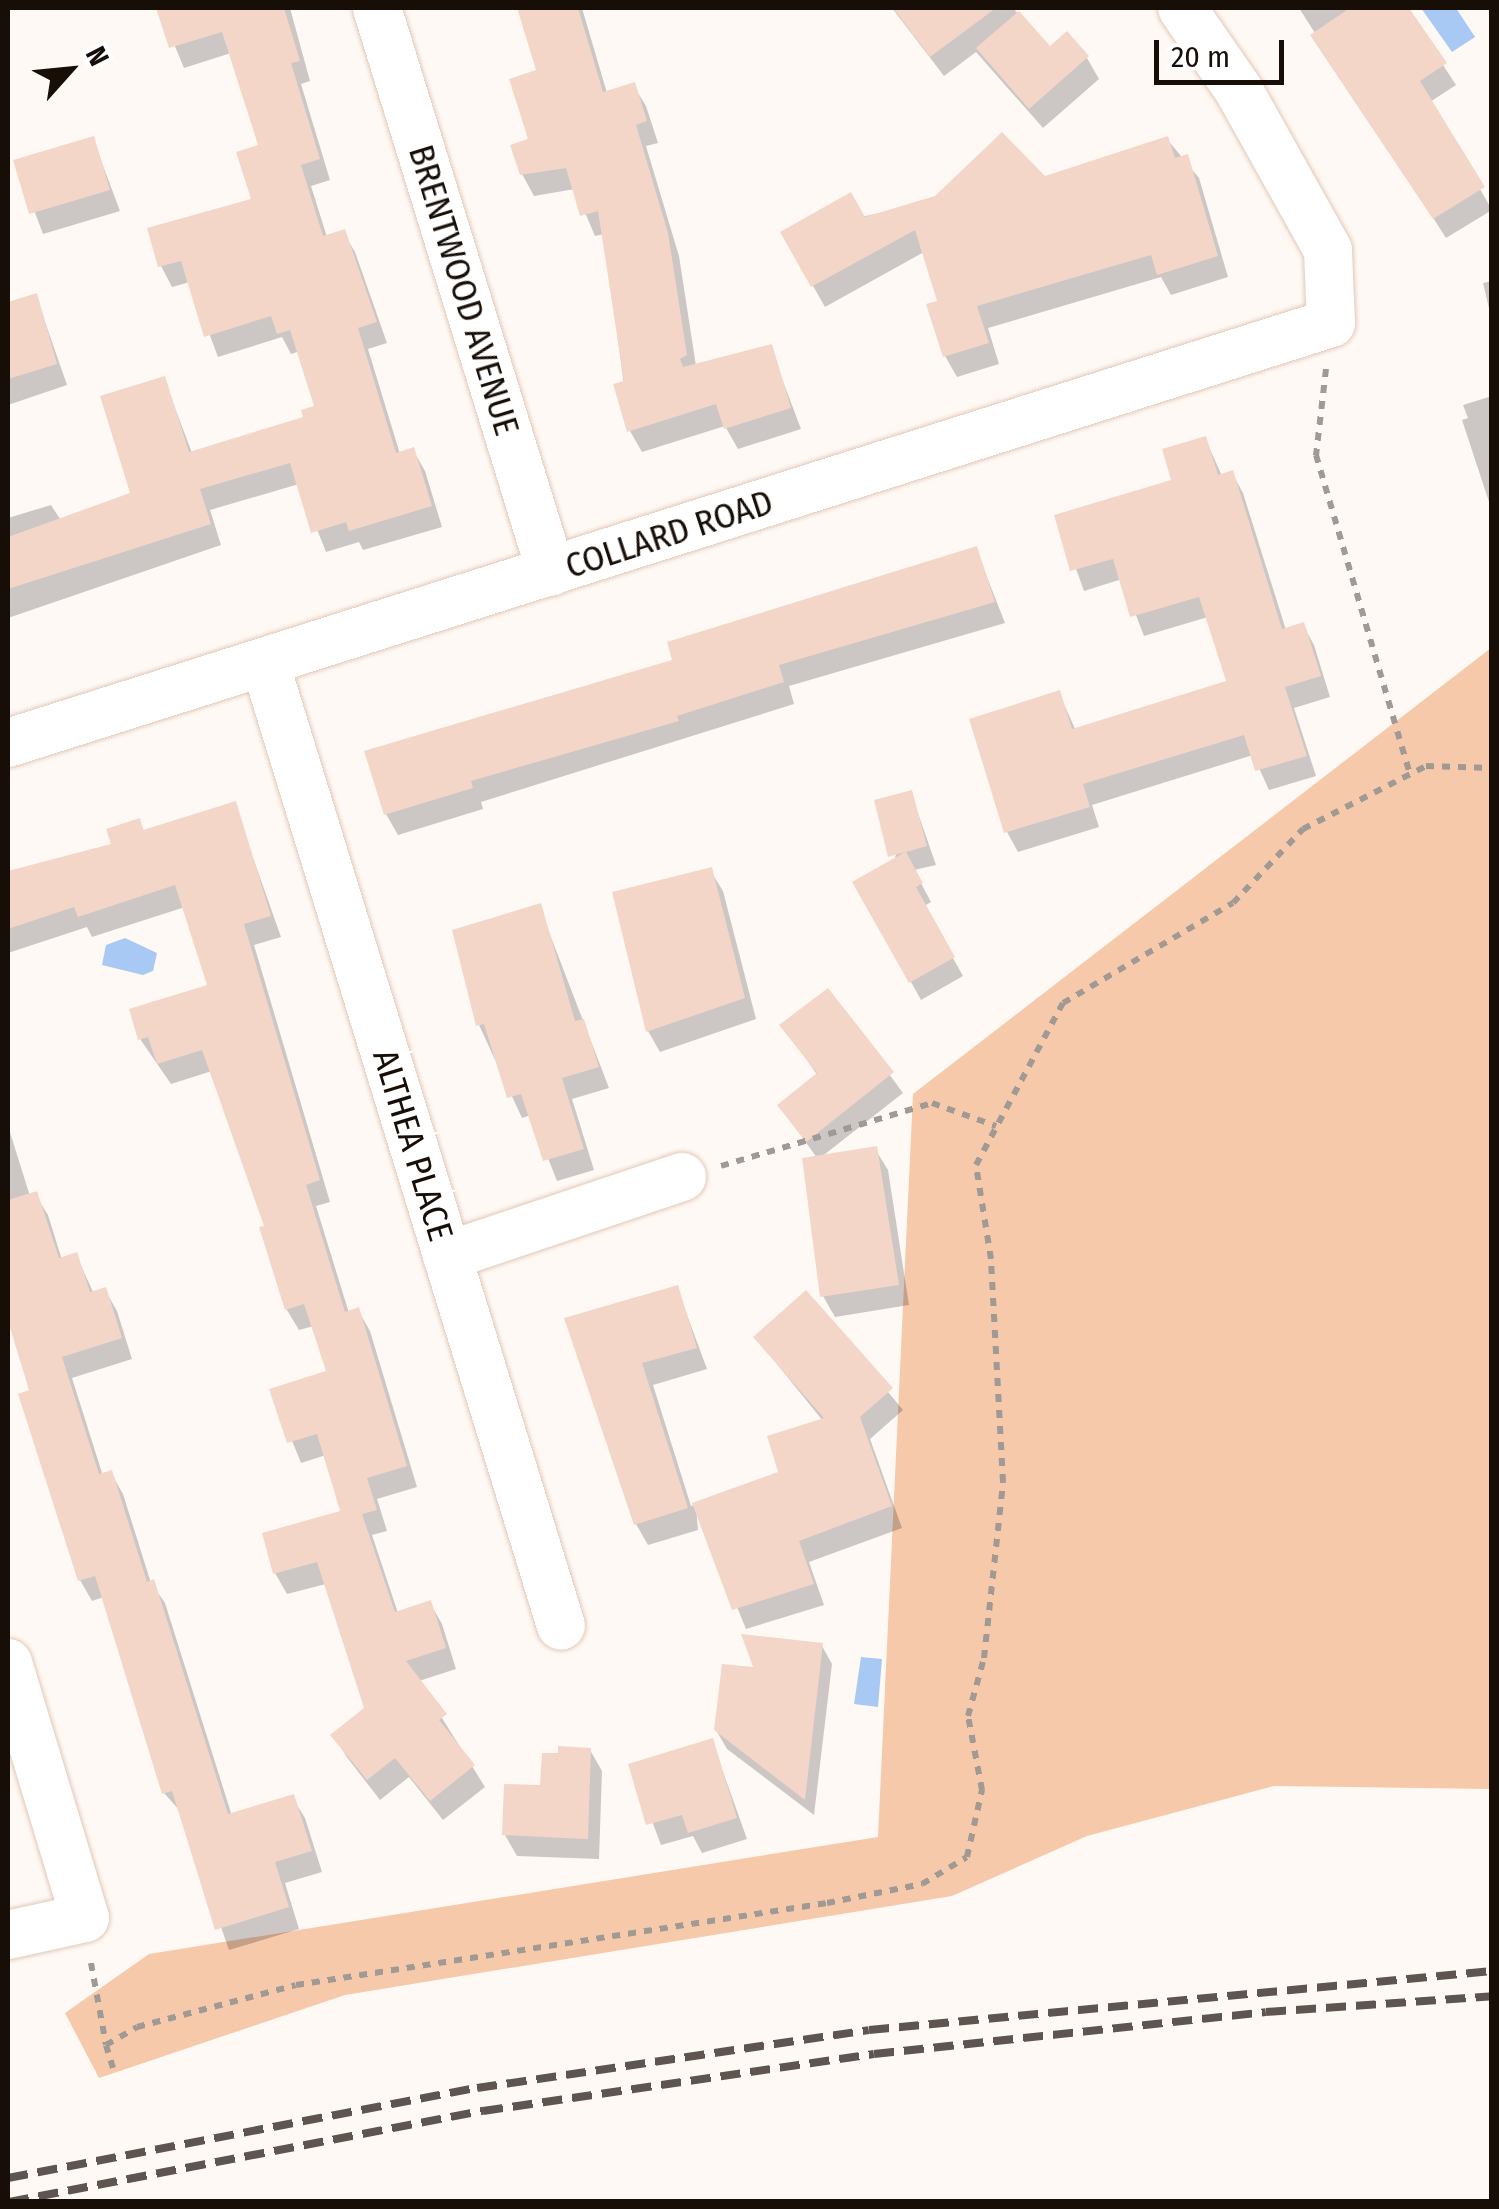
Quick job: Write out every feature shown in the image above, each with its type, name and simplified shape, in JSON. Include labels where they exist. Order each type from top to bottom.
[{"type":"street","name":"BRENTWOOD AVENUE","points":[[377,8],[551,572]]},
{"type":"street","points":[[1182,8],[1238,89],[1328,250],[1330,323]]},
{"type":"street","name":"COLLARD ROAD","points":[[8,743],[1330,323]]},
{"type":"street","name":"ALTHEA PLACE","points":[[265,664],[561,1626]]},
{"type":"street","points":[[447,1256],[682,1177]]},
{"type":"street","points":[[8,1663],[85,1918],[8,1936]]},
{"type":"path","points":[[1330,323],[1316,455],[1410,774]]},
{"type":"path","points":[[106,2045],[137,2027],[296,1985],[827,1903],[922,1884],[968,1857],[982,1790],[968,1716],[984,1658],[1004,1482],[991,1259],[976,1164],[1063,1003],[1233,902],[1303,829],[1426,766],[1492,768]]},
{"type":"path","points":[[682,1177],[932,1102],[996,1126]]},
{"type":"path","points":[[85,1918],[112,2068]]},
{"type":"shaded area","points":[[1491,648],[1491,1789],[1274,1786],[1087,1836],[952,1896],[345,1995],[99,2078],[65,2013],[149,1954],[878,1837],[913,1094]]},
{"type":"water","points":[[1421,8],[1456,8],[1475,37],[1452,52]]},
{"type":"water","points":[[125,938],[157,953],[153,971],[143,975],[102,965],[106,945]]},
{"type":"water","points":[[861,1657],[882,1659],[878,1707],[854,1704]]},
{"type":"building","points":[[156,8],[284,8],[300,61],[291,63],[320,159],[301,165],[323,236],[345,229],[377,322],[358,328],[396,453],[414,447],[432,506],[349,531],[346,522],[311,533],[290,463],[200,489],[211,524],[8,589],[8,537],[130,493],[100,396],[165,376],[189,452],[303,417],[301,410],[314,406],[290,330],[277,334],[271,316],[204,337],[181,261],[158,267],[147,228],[251,199],[236,152],[258,145],[222,32],[169,48]]},
{"type":"building","points":[[517,8],[578,8],[603,92],[635,82],[647,121],[636,125],[668,233],[687,355],[680,359],[683,367],[772,344],[791,408],[724,429],[716,404],[627,432],[613,384],[624,381],[598,211],[580,216],[566,168],[520,175],[510,145],[528,139],[509,79],[536,70]]},
{"type":"building","points":[[893,8],[996,8],[930,57]]},
{"type":"building","points":[[1350,8],[1409,8],[1447,63],[1420,81],[1485,187],[1433,219],[1310,35]]},
{"type":"building","points":[[1019,11],[1050,46],[1067,31],[1089,56],[1029,109],[976,48]]},
{"type":"building","points":[[1002,132],[1045,176],[1168,136],[1175,158],[1188,154],[1218,256],[1157,275],[1151,255],[977,306],[989,343],[943,357],[926,304],[937,301],[915,230],[811,287],[780,232],[851,192],[865,217],[935,196]]},
{"type":"building","points":[[94,136],[110,190],[29,214],[13,160]]},
{"type":"building","points":[[37,293],[57,364],[8,379],[8,302]]},
{"type":"building","points":[[1206,436],[1218,475],[1233,470],[1282,629],[1304,622],[1321,676],[1285,687],[1307,756],[1255,771],[1244,735],[1083,784],[1090,807],[1004,833],[969,719],[1060,690],[1072,729],[1226,681],[1199,597],[1130,617],[1113,559],[1070,571],[1054,515],[1171,480],[1162,449]]},
{"type":"building","points":[[977,546],[995,602],[779,665],[784,682],[677,716],[679,721],[471,781],[473,788],[384,815],[364,751],[672,660],[667,642]]},
{"type":"building","points":[[912,790],[927,846],[906,852],[923,883],[916,887],[955,957],[909,983],[852,882],[905,852],[888,857],[874,800]]},
{"type":"building","points":[[236,801],[271,916],[244,924],[320,1180],[306,1185],[345,1312],[359,1307],[407,1466],[367,1478],[377,1510],[362,1514],[395,1612],[431,1600],[446,1648],[406,1661],[447,1714],[439,1720],[475,1765],[430,1801],[395,1758],[367,1780],[330,1735],[364,1708],[317,1562],[273,1574],[262,1533],[340,1511],[317,1434],[287,1443],[269,1389],[326,1371],[304,1304],[285,1310],[259,1227],[264,1226],[202,1050],[157,1064],[148,1037],[138,1040],[129,1009],[207,985],[175,885],[78,917],[74,907],[8,929],[8,871],[111,844],[106,829],[140,818],[143,830]]},
{"type":"building","points":[[712,867],[745,998],[646,1032],[612,892]]},
{"type":"building","points":[[541,903],[575,1021],[584,1019],[599,1067],[562,1078],[584,1149],[543,1161],[521,1094],[507,1098],[484,1024],[476,1026],[452,930]]},
{"type":"building","points":[[828,988],[894,1072],[806,1142],[777,1105],[817,1073],[779,1025]]},
{"type":"building","points":[[877,1146],[899,1285],[820,1297],[802,1158]]},
{"type":"building","points":[[37,1191],[59,1258],[77,1252],[90,1292],[106,1287],[122,1338],[62,1357],[99,1474],[112,1470],[147,1582],[154,1579],[228,1814],[294,1794],[312,1851],[275,1862],[289,1907],[215,1930],[172,1791],[162,1794],[95,1576],[78,1581],[18,1394],[29,1390],[8,1321],[8,1200]]},
{"type":"building","points":[[678,1285],[697,1348],[642,1363],[688,1508],[634,1525],[564,1318]]},
{"type":"building","points":[[806,1290],[893,1388],[860,1417],[892,1506],[799,1541],[814,1584],[732,1610],[692,1503],[778,1472],[767,1436],[824,1418],[753,1337]]},
{"type":"building","points":[[741,1634],[823,1643],[805,1800],[714,1730],[722,1664],[753,1667]]},
{"type":"building","points":[[713,1738],[737,1818],[688,1833],[682,1815],[646,1825],[628,1764]]},
{"type":"building","points":[[558,1746],[591,1748],[588,1839],[502,1835],[504,1784],[540,1785],[542,1753],[558,1753]]},
{"type":"railway","points":[[8,2178],[477,2088],[869,2030],[1492,1971]]},
{"type":"railway","points":[[9,2202],[483,2111],[874,2054],[1266,2012],[1492,1996]]}]
